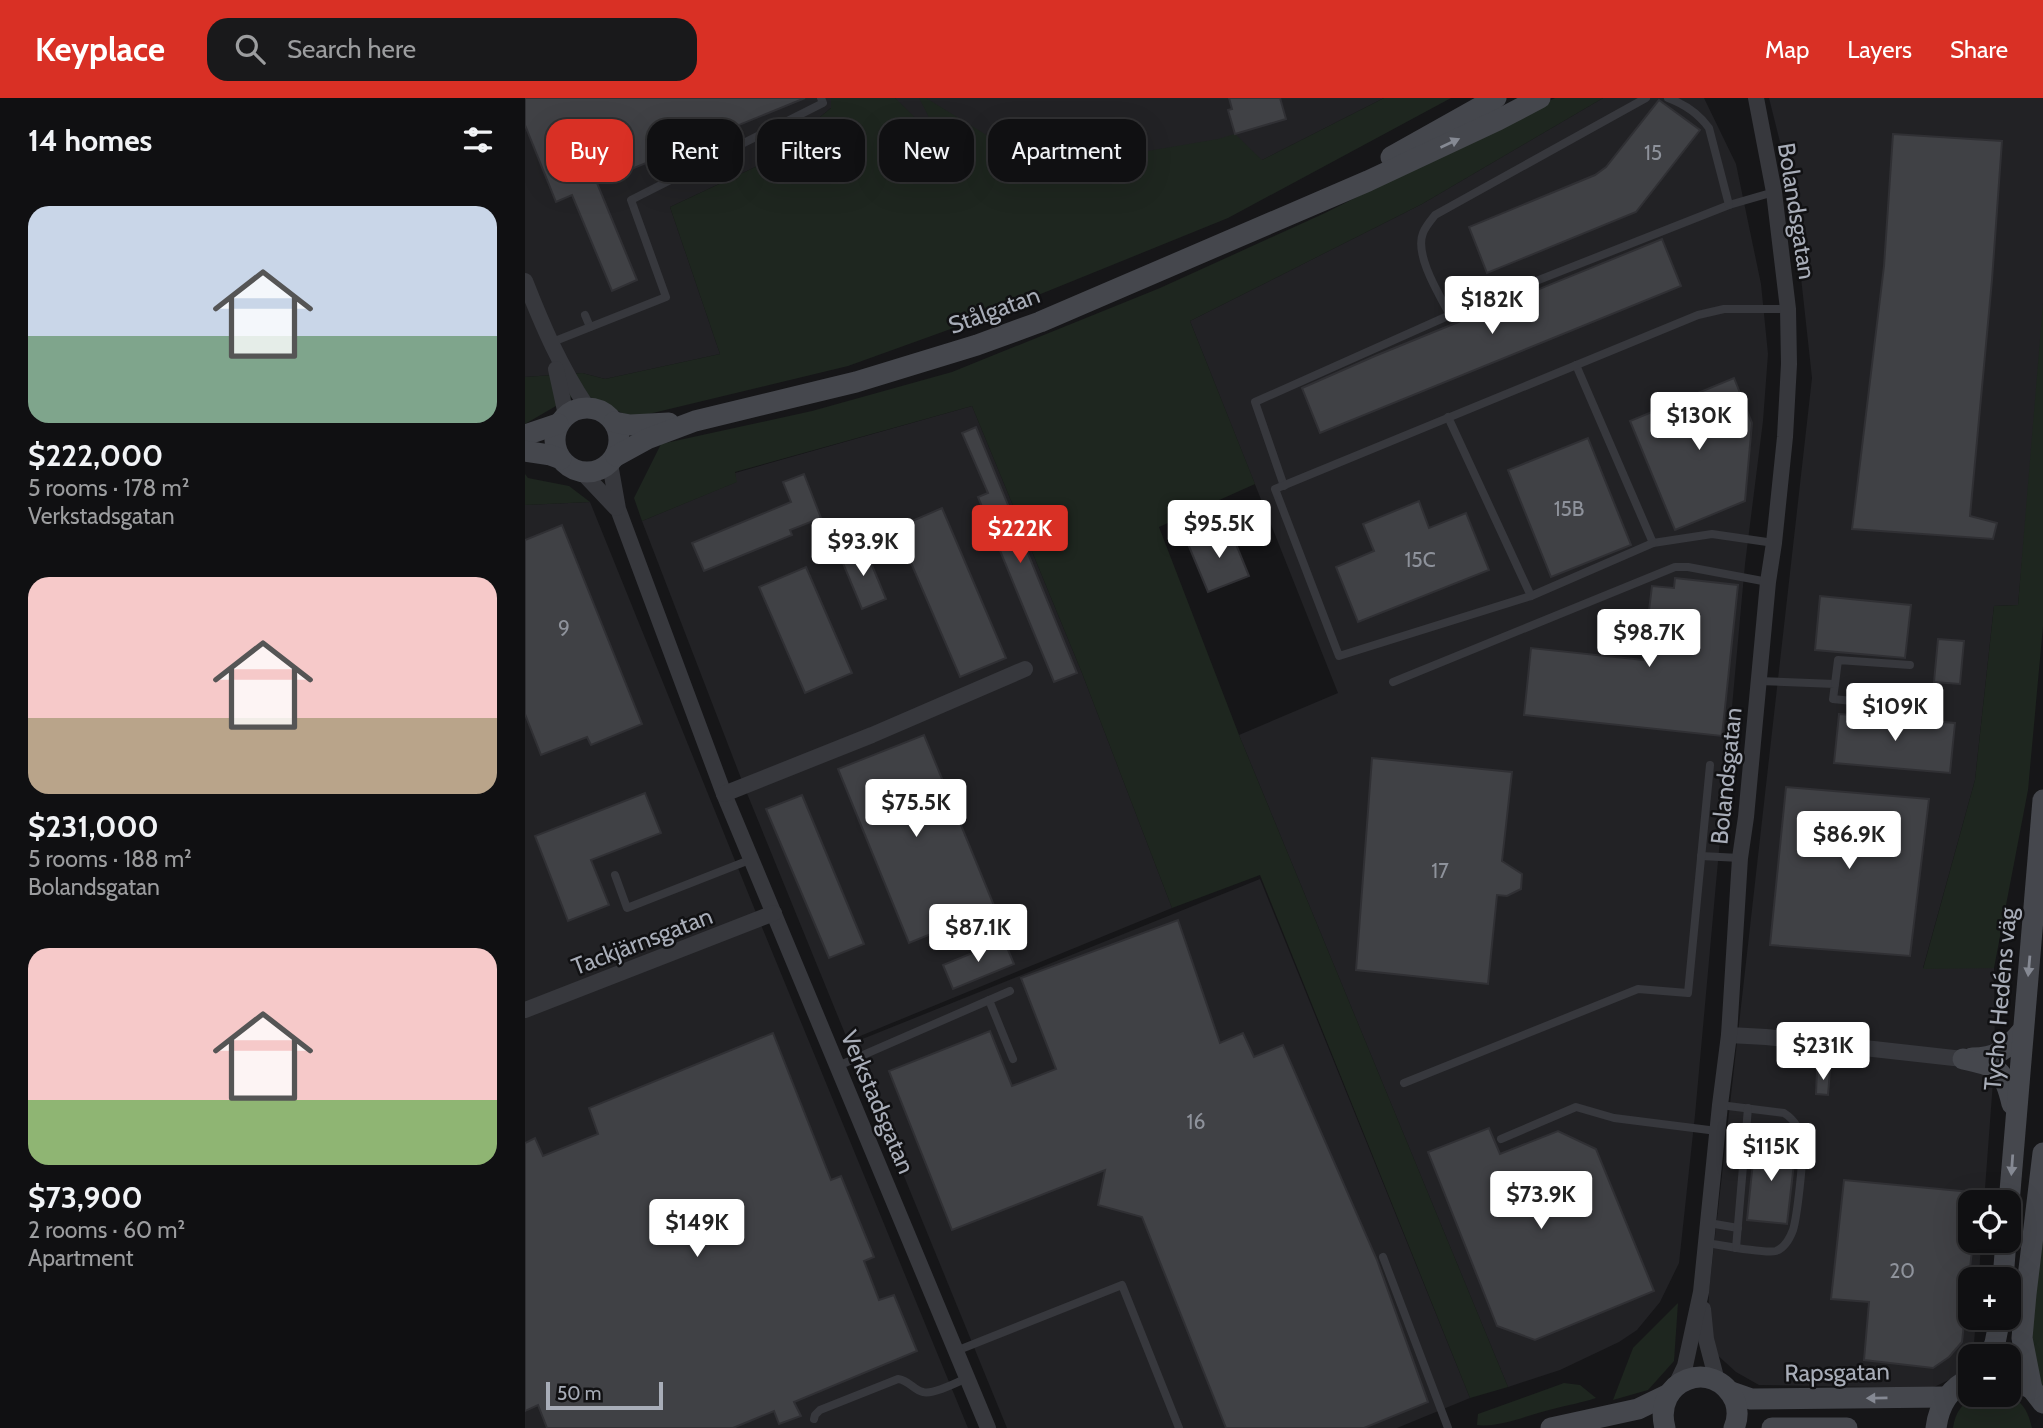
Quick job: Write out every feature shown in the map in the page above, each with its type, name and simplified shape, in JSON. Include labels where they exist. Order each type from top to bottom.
[{"type":"main road","name":"Stålgatan","points":[[1299,210],[1496,98]]},
{"type":"main road","name":"Stålgatan","points":[[613,460],[647,439],[695,421],[856,382],[977,345],[1040,322],[1380,176],[1540,98]]},
{"type":"main road","points":[[525,435],[562,420],[575,410],[587,407],[599,409],[614,422],[620,436],[613,460],[601,470],[591,472],[582,472],[568,466],[556,450],[555,435],[562,420]]},
{"type":"main road","name":"Stålgatan","points":[[614,422],[645,425],[695,421]]},
{"type":"main road","points":[[525,451],[549,454],[561,459]]},
{"type":"main road","name":"Tycho Hedéns väg","points":[[2010,1190],[2043,800]]},
{"type":"main road","points":[[1963,1059],[1995,1055],[2024,1030]]},
{"type":"main road","points":[[1963,1059],[1985,1063],[2000,1073],[2007,1083],[2016,1118]]},
{"type":"main road","points":[[2037,1396],[2022,1338],[2043,1153]]},
{"type":"main road","name":"Rapsgatan","points":[[1672,1390],[1687,1379],[1700,1377],[1751,1399],[1946,1398]]},
{"type":"main road","points":[[2021,1385],[2037,1396]]},
{"type":"main road","points":[[1724,1386],[1737,1406],[1737,1422],[1734,1428]]},
{"type":"main road","points":[[1936,1428],[1937,1414],[1946,1398],[1958,1386]]},
{"type":"main road","points":[[1551,1428],[1639,1409],[1672,1390]]},
{"type":"main road","points":[[1665,1428],[1663,1410],[1672,1390]]},
{"type":"main road","points":[[1772,1428],[1847,1428]]},
{"type":"street","name":"Bolandsgatan","points":[[1672,1390],[1685,1366],[1701,1292],[1707,1243],[1729,1035],[1740,858],[1785,437],[1789,365],[1788,309],[1774,192],[1755,101]]},
{"type":"street","points":[[525,281],[550,343],[587,407]]},
{"type":"street","points":[[550,343],[560,384],[562,420]]},
{"type":"street","name":"Verkstadsgatan","points":[[613,460],[618,509],[724,794],[988,1428]]},
{"type":"street","name":"Verkstadsgatan","points":[[582,472],[618,509]]},
{"type":"street","points":[[724,794],[873,735],[1025,669]]},
{"type":"street","name":"Tackjärnsgatan","points":[[525,1010],[774,913]]},
{"type":"street","points":[[1729,1035],[1963,1059]]},
{"type":"street","name":"Bolandsgatan","points":[[1701,1292],[1706,1339],[1724,1386]]},
{"type":"lane","points":[[550,343],[666,297],[631,200],[823,103],[821,98]]},
{"type":"lane","points":[[1450,315],[1431,279],[1421,251],[1422,234],[1435,215],[1646,98]]},
{"type":"lane","points":[[1668,98],[1702,118],[1709,128],[1729,205]]},
{"type":"lane","points":[[1284,486],[1255,401],[1450,315],[1729,205],[1774,192]]},
{"type":"lane","points":[[1774,543],[1711,534],[1653,543],[1531,596],[1339,656],[1275,489],[1698,315],[1724,309],[1788,309]]},
{"type":"lane","points":[[585,315],[590,327]]},
{"type":"lane","points":[[1576,365],[1653,543]]},
{"type":"lane","points":[[1448,417],[1531,596]]},
{"type":"lane","points":[[1393,682],[1675,567],[1689,567],[1768,582]]},
{"type":"lane","points":[[1909,665],[1838,660],[1833,699],[1911,708]]},
{"type":"lane","points":[[1759,681],[1835,684]]},
{"type":"lane","points":[[1404,1083],[1639,989],[1688,993],[1710,765]]},
{"type":"lane","points":[[1701,856],[1740,858]]},
{"type":"lane","points":[[615,875],[627,908],[751,859]]},
{"type":"lane","points":[[838,1066],[1010,991]]},
{"type":"lane","points":[[989,1000],[1013,1059]]},
{"type":"lane","points":[[1707,1243],[1775,1252],[1783,1247],[1793,1229],[1803,1146],[1797,1127],[1784,1112],[1720,1105]]},
{"type":"lane","points":[[1501,1139],[1576,1107],[1614,1118],[1718,1131]]},
{"type":"lane","points":[[1736,1248],[1748,1108]]},
{"type":"lane","points":[[1709,1223],[1738,1227]]},
{"type":"lane","points":[[1383,1257],[1448,1428]]},
{"type":"lane","points":[[956,1351],[1122,1285],[1179,1428]]},
{"type":"lane","points":[[814,1419],[820,1410],[898,1379],[923,1392],[931,1392],[967,1378]]},
{"type":"shaded area","points":[[525,98],[831,98],[831,108],[818,119],[757,119],[757,166],[743,173],[743,119],[647,119],[647,182],[723,182],[670,207],[720,354],[605,379],[582,373],[525,377]]},
{"type":"shaded area","points":[[831,98],[895,98],[916,119],[879,119],[879,182],[974,182],[974,127],[988,136],[988,182],[1146,182],[1146,151],[1235,134],[1262,160],[1384,98],[1451,98],[1228,218],[984,317],[848,366],[632,418],[580,392],[525,424],[525,377],[582,373],[605,379],[720,354],[670,207],[723,182],[743,182],[743,173],[757,166],[757,182],[865,182],[865,119],[818,119],[831,108]]},
{"type":"shaded area","points":[[895,98],[1384,98],[1182,197],[1012,269],[952,182],[974,182],[974,119],[909,119]]},
{"type":"shaded area","points":[[919,98],[926,98],[960,119],[930,119]]},
{"type":"shaded area","points":[[1555,98],[1603,98],[1422,204],[1190,321],[1255,484],[1159,527],[1239,735],[1508,1387],[1470,1398],[1260,875],[1172,908],[1082,673],[972,406],[735,472],[737,482],[642,521],[634,498],[661,444],[812,411],[952,372],[1160,288],[1325,213]]},
{"type":"shaded area","points":[[1603,98],[1704,98],[1736,164],[1761,284],[1768,354],[1763,421],[1745,564],[1679,1263],[1660,1302],[1637,1330],[1619,1342],[1560,1370],[1508,1387],[1239,735],[1338,693],[1190,321],[1422,204]]},
{"type":"shaded area","points":[[1769,98],[2043,98],[2043,338],[2018,605],[1994,606],[1975,780],[1923,968],[1994,968],[1995,1055],[1985,1190],[1958,1190],[1958,1253],[1980,1253],[1980,1267],[1958,1267],[1958,1330],[1975,1330],[1974,1344],[1958,1344],[1958,1372],[1953,1378],[1932,1388],[1759,1385],[1736,1372],[1714,1352],[1708,1329],[1709,1290],[1812,378],[1791,186]]},
{"type":"shaded area","points":[[2043,303],[2043,626],[2028,790],[1994,968],[1923,969],[1975,780],[1994,606],[2018,605]]},
{"type":"shaded area","points":[[972,406],[1082,673],[1172,908],[848,1041],[744,786],[642,521],[736,482],[735,473]]},
{"type":"shaded area","points":[[525,474],[528,478],[569,486],[590,502],[525,505]]},
{"type":"shaded area","points":[[590,502],[968,1428],[525,1428],[525,505]]},
{"type":"shaded area","points":[[1260,879],[1470,1398],[1397,1428],[1007,1428],[850,1044]]},
{"type":"shaded area","points":[[2043,1230],[2043,1392],[2029,1339]]},
{"type":"shaded area","points":[[1678,1303],[1674,1361],[1648,1390],[1613,1400],[1633,1348]]},
{"type":"shaded area","points":[[1564,1383],[1580,1385],[1596,1398],[1505,1423],[1477,1425],[1478,1414]]},
{"type":"shaded area","points":[[2021,1404],[2032,1428],[1953,1428],[1961,1408],[2021,1407]]},
{"type":"building","points":[[525,98],[805,98],[743,123],[743,119],[647,119],[647,163],[633,168],[633,119],[546,119],[546,177],[525,125]]},
{"type":"building","points":[[1229,98],[1280,98],[1286,119],[1235,134],[1228,110],[1232,109]]},
{"type":"building","points":[[1659,100],[1700,130],[1636,212],[1487,273],[1469,227],[1595,175],[1606,167]]},
{"type":"building","points":[[1893,134],[2002,141],[1970,516],[1997,523],[1993,539],[1852,529],[1884,266]]},
{"type":"building","points":[[548,182],[599,182],[597,183],[637,280],[612,291],[572,195],[556,202]]},
{"type":"building","points":[[1662,239],[1681,286],[1320,433],[1302,388]]},
{"type":"building","points":[[1734,378],[1752,423],[1745,501],[1675,530],[1630,421]]},
{"type":"building","points":[[976,427],[1077,673],[1054,682],[978,497],[988,493],[962,433]]},
{"type":"building","points":[[1588,438],[1631,545],[1551,577],[1508,470]]},
{"type":"building","points":[[804,474],[821,518],[790,530],[792,535],[704,571],[692,543],[791,502],[783,482]]},
{"type":"building","points":[[1419,501],[1429,528],[1466,513],[1489,570],[1358,622],[1336,567],[1374,551],[1363,524]]},
{"type":"building","points":[[942,508],[1006,658],[960,677],[896,528]]},
{"type":"building","points":[[562,525],[642,724],[591,745],[587,737],[541,755],[525,714],[525,540]]},
{"type":"building","points":[[1229,527],[1249,576],[1208,592],[1188,544]]},
{"type":"building","points":[[864,546],[886,599],[862,609],[840,556]]},
{"type":"building","points":[[806,567],[852,673],[805,693],[759,587]]},
{"type":"building","points":[[1675,578],[1738,585],[1722,736],[1524,715],[1531,648],[1643,660],[1652,586],[1674,588]]},
{"type":"building","points":[[1820,596],[1911,605],[1905,658],[1815,650]]},
{"type":"building","points":[[1938,639],[1964,641],[1960,684],[1934,682]]},
{"type":"building","points":[[1839,714],[1955,723],[1950,773],[1834,763]]},
{"type":"building","points":[[924,735],[995,908],[909,943],[838,769]]},
{"type":"building","points":[[1372,758],[1512,772],[1502,861],[1522,874],[1521,889],[1507,896],[1497,895],[1488,984],[1356,970]]},
{"type":"building","points":[[1786,787],[1929,799],[1910,956],[1770,945]]},
{"type":"building","points":[[645,793],[661,833],[591,860],[609,905],[568,921],[535,836]]},
{"type":"building","points":[[802,795],[864,944],[829,958],[766,809]]},
{"type":"building","points":[[1178,920],[1220,1043],[1243,1033],[1254,1057],[1283,1045],[1377,1260],[1428,1402],[1364,1428],[1226,1428],[1142,1217],[1098,1205],[1105,1170],[952,1230],[889,1071],[990,1031],[1012,1086],[1056,1069],[1021,978]]},
{"type":"building","points":[[1004,940],[1014,964],[953,989],[943,965]]},
{"type":"building","points":[[773,1033],[831,1180],[841,1176],[874,1257],[864,1261],[879,1300],[894,1295],[917,1351],[794,1402],[801,1416],[779,1424],[774,1411],[733,1428],[547,1428],[538,1405],[525,1411],[525,1143],[535,1138],[543,1156],[598,1134],[589,1108]]},
{"type":"building","points":[[1817,1069],[1830,1070],[1828,1095],[1816,1094]]},
{"type":"building","points":[[1489,1128],[1500,1154],[1558,1131],[1596,1149],[1654,1291],[1535,1340],[1497,1326],[1428,1152]]},
{"type":"building","points":[[1755,1142],[1796,1146],[1787,1224],[1747,1220]]},
{"type":"building","points":[[1844,1180],[1958,1191],[1958,1253],[1972,1253],[1970,1267],[1958,1267],[1958,1330],[1963,1330],[1962,1342],[1949,1357],[1933,1368],[1864,1360],[1869,1302],[1831,1299]]}]
